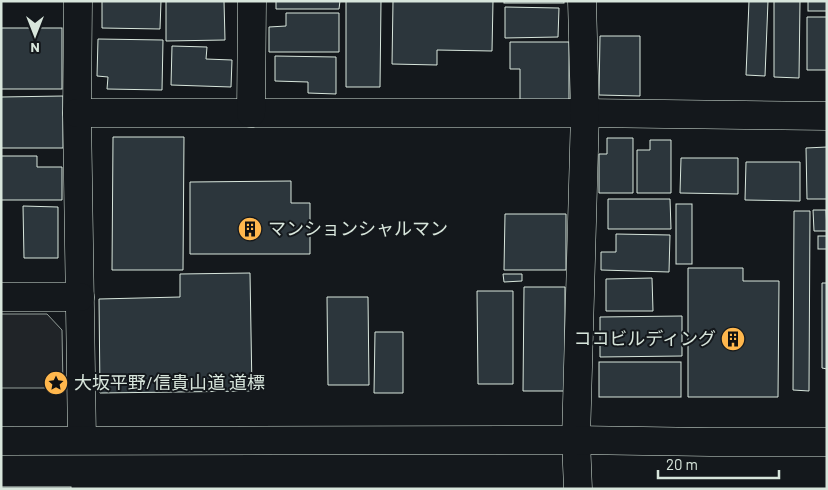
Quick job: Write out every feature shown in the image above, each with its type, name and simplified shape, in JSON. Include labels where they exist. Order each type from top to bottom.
[{"type":"street","points":[[78,1],[77,113],[82,440]]},
{"type":"street","points":[[251,113],[252,1]]},
{"type":"street","points":[[578,489],[576,440],[585,113],[582,1]]},
{"type":"street","points":[[77,113],[585,113],[827,116]]},
{"type":"street","points":[[1,297],[80,297]]},
{"type":"street","points":[[1,441],[576,440],[827,442]]},
{"type":"shaded area","points":[[1,314],[47,314],[62,330],[63,388],[1,388]]},
{"type":"building","points":[[102,1],[161,1],[160,29],[102,28]]},
{"type":"building","points":[[166,1],[224,1],[225,40],[166,41]]},
{"type":"building","points":[[276,1],[340,1],[339,9],[276,9]]},
{"type":"building","points":[[346,1],[381,1],[380,87],[346,87]]},
{"type":"building","points":[[393,1],[493,1],[492,51],[437,50],[437,65],[392,64]]},
{"type":"building","points":[[504,1],[564,1],[564,3],[504,3]]},
{"type":"building","points":[[749,1],[768,1],[765,76],[746,75]]},
{"type":"building","points":[[774,1],[800,1],[799,78],[774,77]]},
{"type":"building","points":[[808,1],[827,1],[827,11],[808,11]]},
{"type":"building","points":[[505,7],[559,8],[558,37],[505,38]]},
{"type":"building","points":[[286,13],[339,13],[339,52],[269,52],[269,27],[286,26]]},
{"type":"building","points":[[807,17],[827,17],[827,70],[807,70]]},
{"type":"building","points":[[1,28],[62,28],[62,89],[1,89]]},
{"type":"building","points":[[600,36],[640,36],[640,96],[599,95]]},
{"type":"building","points":[[98,39],[163,40],[162,90],[107,89],[108,77],[97,76]]},
{"type":"building","points":[[510,42],[569,42],[569,100],[520,100],[520,69],[510,69]]},
{"type":"building","points":[[172,46],[207,47],[206,59],[232,60],[231,87],[171,85]]},
{"type":"building","points":[[275,56],[336,57],[336,94],[308,93],[308,82],[275,81]]},
{"type":"building","points":[[63,96],[63,148],[1,148],[1,97]]},
{"type":"building","points":[[113,137],[184,137],[183,270],[112,270]]},
{"type":"building","points":[[607,138],[633,138],[633,193],[599,193],[599,154],[607,154]]},
{"type":"building","points":[[650,140],[671,140],[671,193],[637,193],[637,150],[650,150]]},
{"type":"building","points":[[827,147],[827,199],[807,199],[806,148]]},
{"type":"building","points":[[1,156],[37,156],[37,167],[62,167],[62,200],[1,200]]},
{"type":"building","points":[[681,158],[738,158],[738,194],[680,193]]},
{"type":"building","points":[[746,162],[800,162],[800,201],[745,200]]},
{"type":"building","name":"マンションシャルマン","points":[[291,181],[291,203],[310,203],[310,254],[190,254],[190,182]]},
{"type":"building","points":[[608,199],[670,199],[671,229],[608,229]]},
{"type":"building","points":[[676,204],[692,204],[692,264],[676,264]]},
{"type":"building","points":[[23,206],[58,207],[58,258],[24,258]]},
{"type":"building","points":[[813,210],[826,210],[827,231],[814,231]]},
{"type":"building","points":[[794,211],[810,211],[809,391],[793,390]]},
{"type":"building","points":[[505,214],[566,214],[566,270],[504,270]]},
{"type":"building","points":[[616,234],[670,235],[669,272],[601,270],[601,252],[616,252]]},
{"type":"building","points":[[818,236],[827,236],[827,249],[818,249]]},
{"type":"building","name":"ココビルディング","points":[[688,268],[743,268],[743,281],[779,281],[778,397],[688,397]]},
{"type":"building","points":[[250,273],[252,391],[100,393],[99,299],[180,297],[180,274]]},
{"type":"building","points":[[503,274],[522,274],[522,281],[504,282]]},
{"type":"building","points":[[652,278],[653,311],[606,311],[606,279]]},
{"type":"building","points":[[822,283],[827,283],[827,369],[822,368]]},
{"type":"building","points":[[524,287],[565,287],[565,391],[523,391]]},
{"type":"building","points":[[477,291],[513,291],[513,384],[478,384]]},
{"type":"building","points":[[327,297],[368,297],[369,385],[328,385]]},
{"type":"building","points":[[682,316],[682,356],[600,357],[600,317]]},
{"type":"building","points":[[375,332],[403,332],[403,393],[374,393]]},
{"type":"building","points":[[599,362],[681,362],[681,397],[599,397]]},
{"type":"building","points":[[1,487],[71,487],[71,489],[1,489]]},
{"type":"place","name":"マンションシャルマン","points":[[250,229]]},
{"type":"place","name":"ココビルディング","points":[[733,339]]},
{"type":"place","name":"大坂平野/信貴山道 道標","points":[[56,383]]}]
